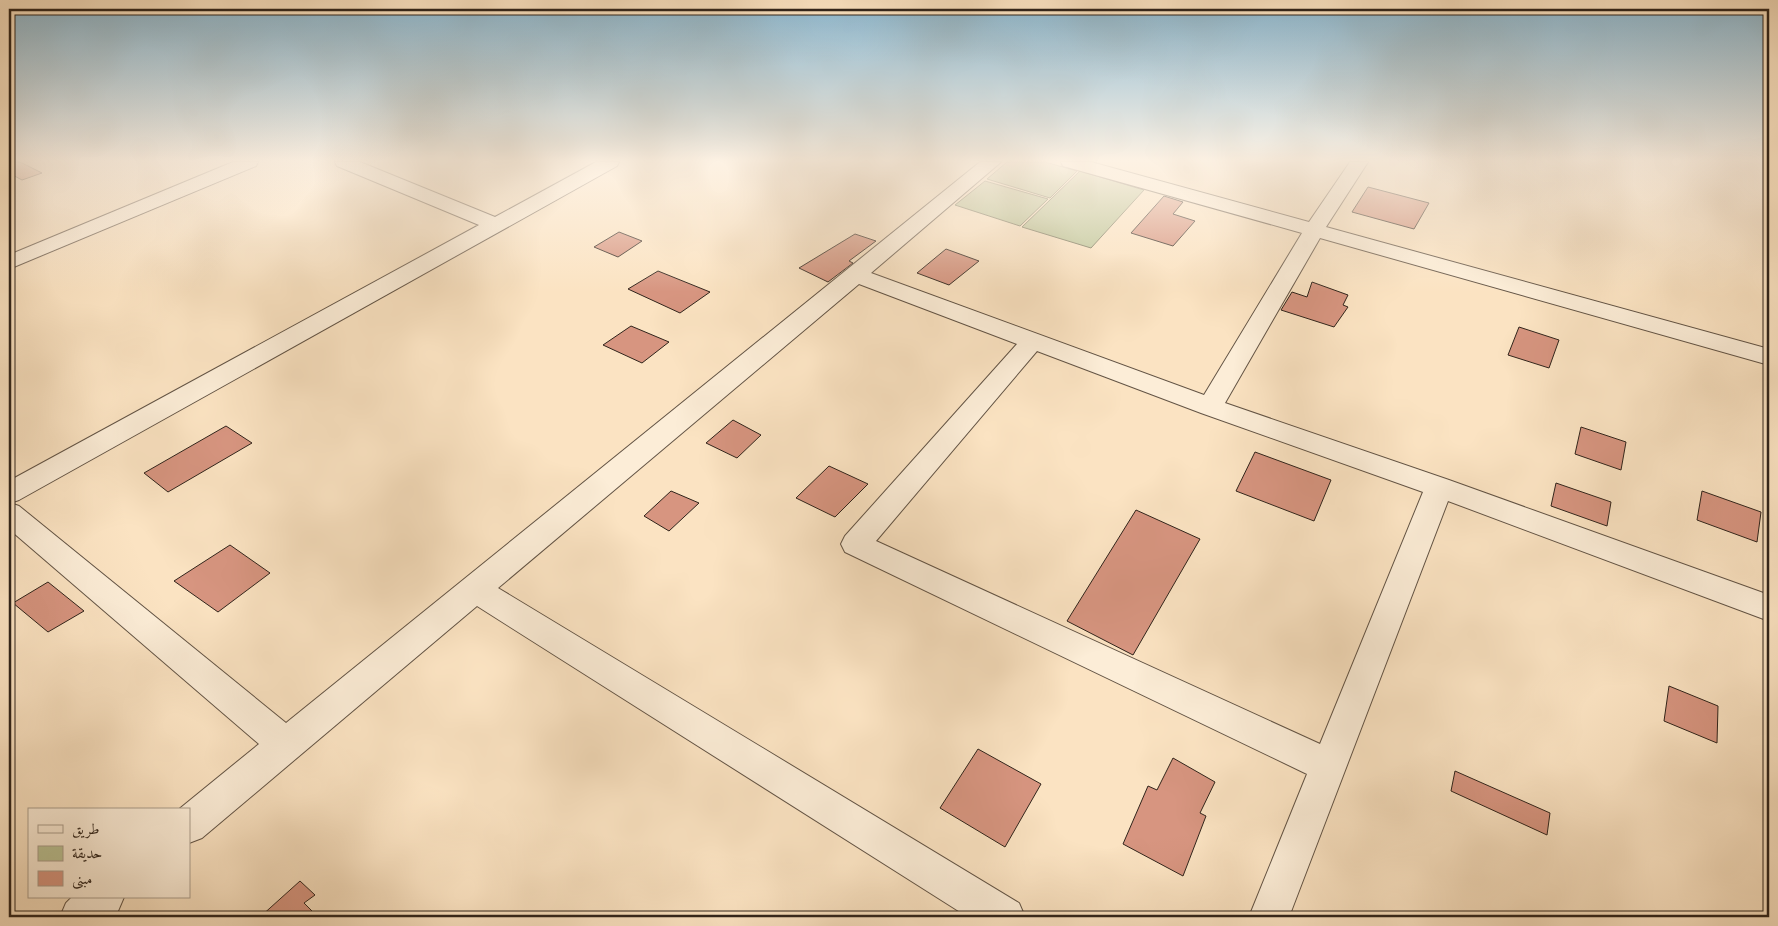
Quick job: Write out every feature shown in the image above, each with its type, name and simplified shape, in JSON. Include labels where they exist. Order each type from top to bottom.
[{"type":"street","points":[[9,263],[146,205]]},
{"type":"street","points":[[450,205],[496,224]]},
{"type":"street","points":[[9,493],[531,205]]},
{"type":"street","points":[[190,825],[285,744],[940,205]]},
{"type":"street","points":[[1225,205],[1769,357]]},
{"type":"street","points":[[1210,407],[1330,205]]},
{"type":"street","points":[[855,275],[1210,407],[1439,487],[1769,608]]},
{"type":"street","points":[[1034,341],[856,544],[1329,766]]},
{"type":"street","points":[[1269,917],[1439,487]]},
{"type":"street","points":[[9,513],[285,744]]},
{"type":"street","points":[[474,589],[1005,917]]},
{"type":"street","points":[[80,917],[103,898]]},
{"type":"green space","points":[[956,205],[1042,205],[1020,226]]},
{"type":"green space","points":[[1045,205],[1130,205],[1091,248],[1022,227]]},
{"type":"building","points":[[1156,205],[1180,205],[1173,214],[1195,221],[1173,246],[1131,233]]},
{"type":"building","points":[[1356,205],[1428,205],[1414,229],[1352,212]]},
{"type":"building","points":[[619,232],[642,241],[618,257],[594,247]]},
{"type":"building","points":[[855,234],[876,241],[849,261],[853,263],[828,282],[799,268]]},
{"type":"building","points":[[946,249],[979,261],[949,285],[917,273]]},
{"type":"building","points":[[658,271],[710,292],[680,313],[628,289]]},
{"type":"building","points":[[1312,282],[1348,295],[1343,305],[1348,307],[1334,327],[1281,310],[1292,292],[1307,297]]},
{"type":"building","points":[[631,326],[669,342],[642,363],[603,345]]},
{"type":"building","points":[[1519,327],[1559,340],[1549,368],[1508,355]]},
{"type":"building","points":[[733,420],[761,435],[737,458],[706,443]]},
{"type":"building","points":[[226,426],[252,443],[168,492],[144,473]]},
{"type":"building","points":[[1581,427],[1626,442],[1621,470],[1575,454]]},
{"type":"building","points":[[1255,452],[1331,480],[1314,521],[1236,491]]},
{"type":"building","points":[[829,466],[868,484],[835,517],[796,498]]},
{"type":"building","points":[[1556,483],[1611,502],[1607,526],[1551,506]]},
{"type":"building","points":[[671,491],[699,503],[669,531],[644,516]]},
{"type":"building","points":[[1702,491],[1761,512],[1757,542],[1697,520]]},
{"type":"building","points":[[1136,510],[1200,539],[1133,655],[1067,621]]},
{"type":"building","points":[[230,545],[270,573],[218,612],[174,581]]},
{"type":"building","points":[[48,582],[84,611],[48,632],[13,603]]},
{"type":"building","points":[[1669,686],[1718,706],[1717,743],[1664,721]]},
{"type":"building","points":[[978,749],[1041,784],[1005,847],[940,808]]},
{"type":"building","points":[[1173,758],[1215,782],[1200,813],[1206,816],[1183,876],[1123,844],[1148,786],[1157,790]]},
{"type":"building","points":[[1455,771],[1550,813],[1547,835],[1451,791]]},
{"type":"building","points":[[300,881],[315,895],[304,903],[318,917],[260,917]]}]
